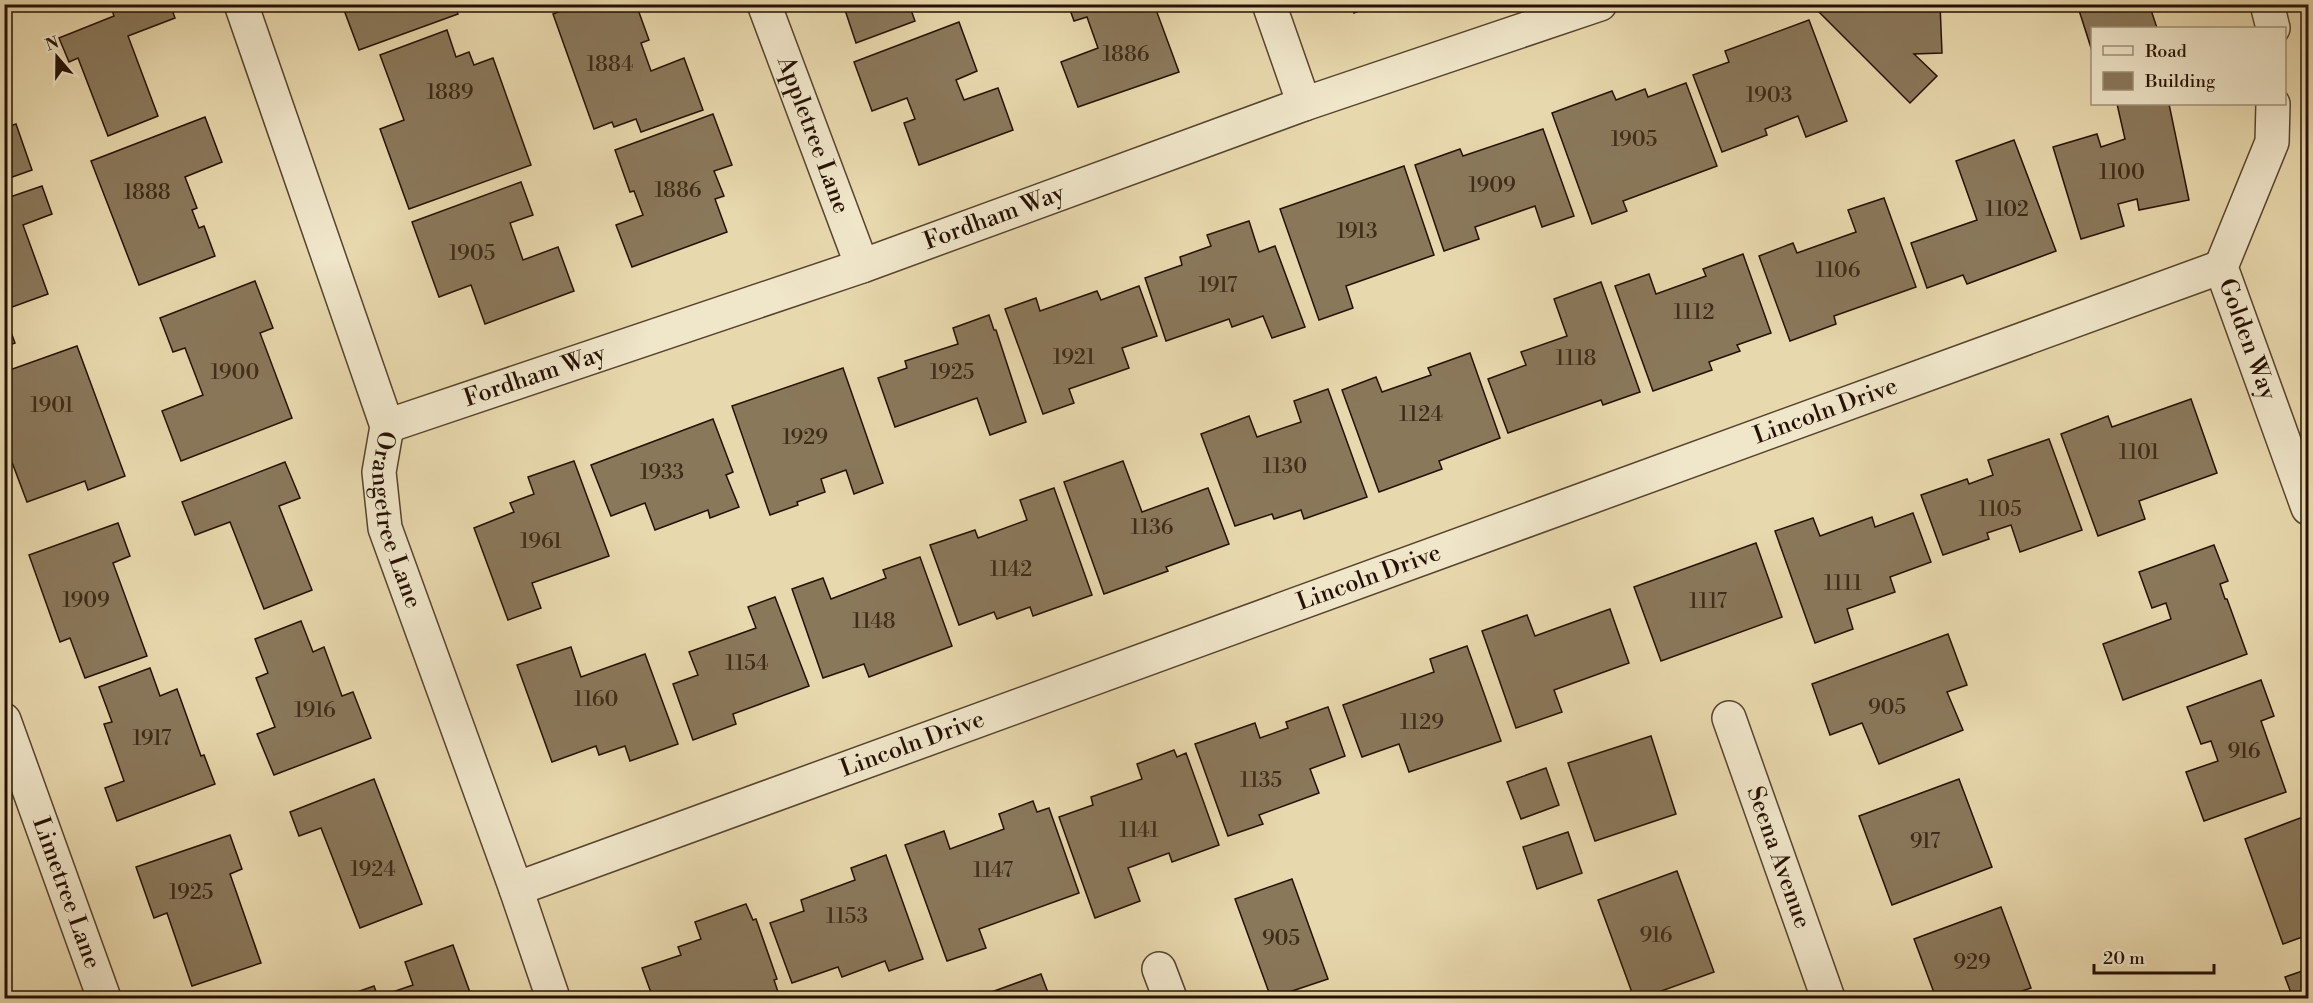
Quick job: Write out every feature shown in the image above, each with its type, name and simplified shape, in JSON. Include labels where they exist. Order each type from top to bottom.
[{"type":"street","name":"Orangetree Lane","points":[[241,4],[387,426],[379,472],[385,528],[516,889],[553,999]]},
{"type":"street","name":"Appletree Lane","points":[[764,4],[862,266]]},
{"type":"street","points":[[1269,4],[1305,104]]},
{"type":"street","name":"Fordham Way","points":[[387,426],[862,266],[1305,104],[1600,4]]},
{"type":"street","points":[[2267,4],[2273,27]]},
{"type":"street","name":"Golden Way","points":[[2273,105],[2271,142],[2221,267],[2308,508]]},
{"type":"street","name":"Lincoln Drive","points":[[516,889],[2221,267]]},
{"type":"street","name":"Seena Avenue","points":[[1730,718],[1828,999]]},
{"type":"street","name":"Limetree Lane","points":[[4,720],[104,999]]},
{"type":"building","points":[[28,4],[47,4],[30,11]]},
{"type":"building","points":[[110,4],[170,4],[175,18],[128,36],[158,116],[108,136],[78,58],[69,62],[59,38],[114,16]]},
{"type":"building","points":[[355,4],[455,4],[458,14],[359,50],[344,10]]},
{"type":"building","points":[[579,4],[636,4],[649,40],[641,43],[651,71],[684,58],[703,110],[641,132],[636,119],[614,127],[612,122],[594,129],[553,14]]},
{"type":"building","points":[[843,4],[926,4],[911,10],[915,21],[856,43]]},
{"type":"building","points":[[1068,4],[1163,4],[1155,7],[1179,72],[1078,107],[1061,62],[1098,48],[1087,17],[1074,21]]},
{"type":"building","points":[[1351,4],[1376,4],[1354,13]]},
{"type":"building","points":[[1823,4],[1940,4],[1942,53],[1914,54],[1937,76],[1910,103],[1817,10]]},
{"type":"building","points":[[2077,4],[2149,4],[2157,27],[2091,27],[2091,48]]},
{"type":"building","points":[[1809,20],[1847,121],[1806,137],[1798,116],[1765,129],[1767,135],[1722,152],[1693,75],[1729,62],[1725,51]]},
{"type":"building","points":[[959,22],[977,71],[956,80],[964,100],[998,88],[1013,130],[919,165],[904,123],[915,119],[907,98],[872,111],[854,62]]},
{"type":"building","points":[[447,30],[456,57],[469,52],[474,65],[493,58],[531,165],[409,209],[380,129],[404,120],[380,55]]},
{"type":"building","points":[[1686,83],[1717,166],[1623,201],[1627,211],[1592,224],[1552,113],[1612,91],[1616,100],[1645,89],[1648,97]]},
{"type":"building","points":[[2117,105],[2169,105],[2189,200],[2139,210],[2137,199],[2118,204],[2124,226],[2081,239],[2053,147],[2097,134],[2101,147],[2125,139]]},
{"type":"building","points":[[713,114],[732,165],[714,171],[724,196],[715,199],[727,232],[632,267],[616,225],[643,215],[634,191],[630,192],[615,150]]},
{"type":"building","points":[[205,117],[222,162],[185,177],[197,208],[192,210],[199,228],[204,226],[215,256],[139,285],[91,161]]},
{"type":"building","points":[[16,124],[32,170],[4,180],[4,128]]},
{"type":"building","points":[[1543,129],[1574,216],[1542,227],[1535,206],[1475,227],[1479,239],[1444,251],[1415,165],[1460,149],[1463,156]]},
{"type":"building","points":[[2014,140],[2056,251],[1967,284],[1963,275],[1927,288],[1911,243],[1977,220],[1956,161]]},
{"type":"building","points":[[1404,166],[1434,255],[1346,286],[1353,308],[1319,320],[1280,209]]},
{"type":"building","points":[[521,182],[533,215],[510,223],[523,260],[558,247],[574,291],[485,324],[471,285],[439,297],[412,222]]},
{"type":"building","points":[[42,186],[52,214],[23,225],[48,294],[4,310],[4,199]]},
{"type":"building","points":[[1884,198],[1916,287],[1834,316],[1836,324],[1790,341],[1759,256],[1793,243],[1797,253],[1856,232],[1848,210]]},
{"type":"building","points":[[1249,221],[1259,252],[1275,246],[1305,327],[1272,338],[1263,316],[1232,327],[1229,319],[1166,341],[1145,278],[1182,265],[1180,257],[1211,246],[1207,235]]},
{"type":"building","points":[[1743,254],[1771,333],[1737,345],[1740,351],[1709,362],[1712,370],[1653,391],[1615,286],[1649,274],[1656,294],[1706,276],[1703,269]]},
{"type":"building","points":[[255,281],[273,328],[260,333],[292,418],[181,461],[162,411],[203,395],[185,348],[173,352],[160,318]]},
{"type":"building","points":[[1601,282],[1640,392],[1603,405],[1601,400],[1508,433],[1488,379],[1526,365],[1521,352],[1567,336],[1554,299]]},
{"type":"building","points":[[1139,286],[1157,336],[1122,348],[1129,368],[1069,389],[1074,403],[1043,414],[1005,309],[1036,298],[1040,311],[1097,291],[1101,300]]},
{"type":"building","points":[[4,313],[15,343],[4,347]]},
{"type":"building","points":[[989,315],[1026,422],[990,435],[977,398],[895,427],[878,378],[907,368],[905,361],[958,344],[953,328]]},
{"type":"building","points":[[77,346],[125,476],[88,490],[85,481],[27,502],[4,441],[4,372]]},
{"type":"building","points":[[1470,353],[1500,438],[1439,461],[1442,469],[1379,492],[1342,390],[1376,377],[1382,392],[1431,375],[1428,368]]},
{"type":"building","points":[[843,368],[883,483],[854,494],[846,470],[821,479],[825,492],[770,515],[732,406]]},
{"type":"building","points":[[1328,389],[1367,497],[1304,519],[1301,510],[1274,519],[1272,514],[1235,526],[1201,434],[1249,416],[1257,437],[1301,422],[1294,401]]},
{"type":"building","points":[[2191,399],[2217,473],[2139,501],[2145,519],[2098,536],[2061,434],[2108,416],[2112,427]]},
{"type":"building","points":[[713,419],[733,472],[726,475],[739,507],[710,518],[708,510],[655,530],[645,503],[611,516],[591,465]]},
{"type":"building","points":[[2049,439],[2082,530],[2020,552],[2011,525],[1987,533],[1989,539],[1943,555],[1921,495],[1967,479],[1969,484],[1993,475],[1988,460]]},
{"type":"building","points":[[574,461],[609,556],[532,583],[541,608],[508,620],[474,528],[514,512],[510,503],[534,494],[528,477]]},
{"type":"building","points":[[1123,461],[1142,512],[1208,488],[1229,544],[1166,567],[1168,571],[1104,594],[1064,482]]},
{"type":"building","points":[[285,462],[300,498],[279,506],[312,590],[264,609],[230,522],[195,535],[182,502]]},
{"type":"building","points":[[1054,488],[1092,595],[1033,616],[1030,607],[997,619],[994,612],[959,625],[930,545],[975,530],[978,538],[1027,520],[1020,500]]},
{"type":"building","points":[[1913,513],[1931,562],[1890,577],[1895,592],[1847,609],[1853,629],[1815,643],[1775,531],[1813,518],[1820,536],[1872,517],[1875,527]]},
{"type":"building","points":[[118,523],[130,556],[113,563],[147,656],[85,678],[70,638],[60,642],[29,555]]},
{"type":"building","points":[[1756,543],[1782,617],[1661,661],[1634,587]]},
{"type":"building","points":[[2214,545],[2228,581],[2220,584],[2247,654],[2123,700],[2103,644],[2171,619],[2166,603],[2152,608],[2139,572]]},
{"type":"building","points":[[920,557],[952,646],[869,677],[864,664],[823,678],[792,589],[823,578],[831,599],[886,578],[883,570]]},
{"type":"building","points":[[775,597],[809,686],[733,714],[736,724],[693,740],[673,684],[698,675],[689,652],[756,628],[748,607]]},
{"type":"building","points":[[1610,609],[1629,663],[1554,690],[1562,712],[1516,728],[1482,631],[1527,615],[1535,636]]},
{"type":"building","points":[[301,621],[313,652],[324,647],[342,696],[353,692],[371,738],[274,775],[257,734],[275,727],[256,678],[268,673],[255,639]]},
{"type":"building","points":[[1948,634],[1967,685],[1947,692],[1963,730],[1879,764],[1862,723],[1830,735],[1812,684]]},
{"type":"building","points":[[1467,646],[1501,741],[1409,772],[1399,744],[1362,757],[1343,705],[1434,672],[1430,659]]},
{"type":"building","points":[[571,647],[581,677],[645,654],[678,744],[630,761],[625,746],[599,755],[596,746],[552,762],[517,665]]},
{"type":"building","points":[[150,668],[160,696],[177,689],[201,756],[204,755],[215,784],[117,821],[105,788],[124,781],[104,724],[112,722],[99,687]]},
{"type":"building","points":[[2261,680],[2274,716],[2261,721],[2286,792],[2204,821],[2186,772],[2218,761],[2211,741],[2201,744],[2187,707]]},
{"type":"building","points":[[1328,707],[1345,756],[1310,769],[1319,793],[1259,815],[1263,824],[1228,836],[1195,744],[1255,723],[1260,738],[1288,728],[1286,722]]},
{"type":"building","points":[[1651,736],[1676,814],[1595,841],[1568,763]]},
{"type":"building","points":[[1174,750],[1177,757],[1186,753],[1219,845],[1172,862],[1169,853],[1128,868],[1140,901],[1095,918],[1059,817],[1093,805],[1091,797],[1142,779],[1137,764]]},
{"type":"building","points":[[1546,768],[1559,805],[1521,819],[1507,782]]},
{"type":"building","points":[[374,779],[422,904],[360,928],[321,828],[299,836],[290,812]]},
{"type":"building","points":[[1959,779],[1992,867],[1892,905],[1859,816]]},
{"type":"building","points":[[1033,801],[1037,812],[1049,808],[1079,893],[979,929],[986,948],[947,961],[905,845],[944,831],[950,849],[1004,829],[999,814]]},
{"type":"building","points":[[2308,815],[2308,935],[2283,944],[2245,839]]},
{"type":"building","points":[[1568,832],[1582,873],[1537,889],[1523,847]]},
{"type":"building","points":[[230,835],[242,869],[230,874],[261,963],[192,986],[167,913],[154,918],[136,867]]},
{"type":"building","points":[[886,855],[923,959],[889,971],[885,961],[842,977],[838,967],[792,983],[770,923],[804,911],[801,900],[855,880],[851,868]]},
{"type":"building","points":[[1677,871],[1714,972],[1642,998],[1634,998],[1598,900]]},
{"type":"building","points":[[1292,879],[1328,979],[1271,998],[1235,899]]},
{"type":"building","points":[[746,904],[753,920],[756,919],[777,979],[774,980],[780,998],[653,998],[642,968],[681,955],[678,947],[701,939],[695,922]]},
{"type":"building","points":[[2001,907],[2031,988],[2001,998],[1936,998],[1914,939]]},
{"type":"building","points":[[453,945],[472,998],[340,998],[374,986],[378,997],[413,985],[405,962]]},
{"type":"building","points":[[2308,969],[2308,998],[2293,998],[2285,977]]},
{"type":"building","points":[[1041,974],[1050,998],[975,998]]},
{"type":"building","points":[[9,990],[12,998],[4,998],[4,992]]}]
